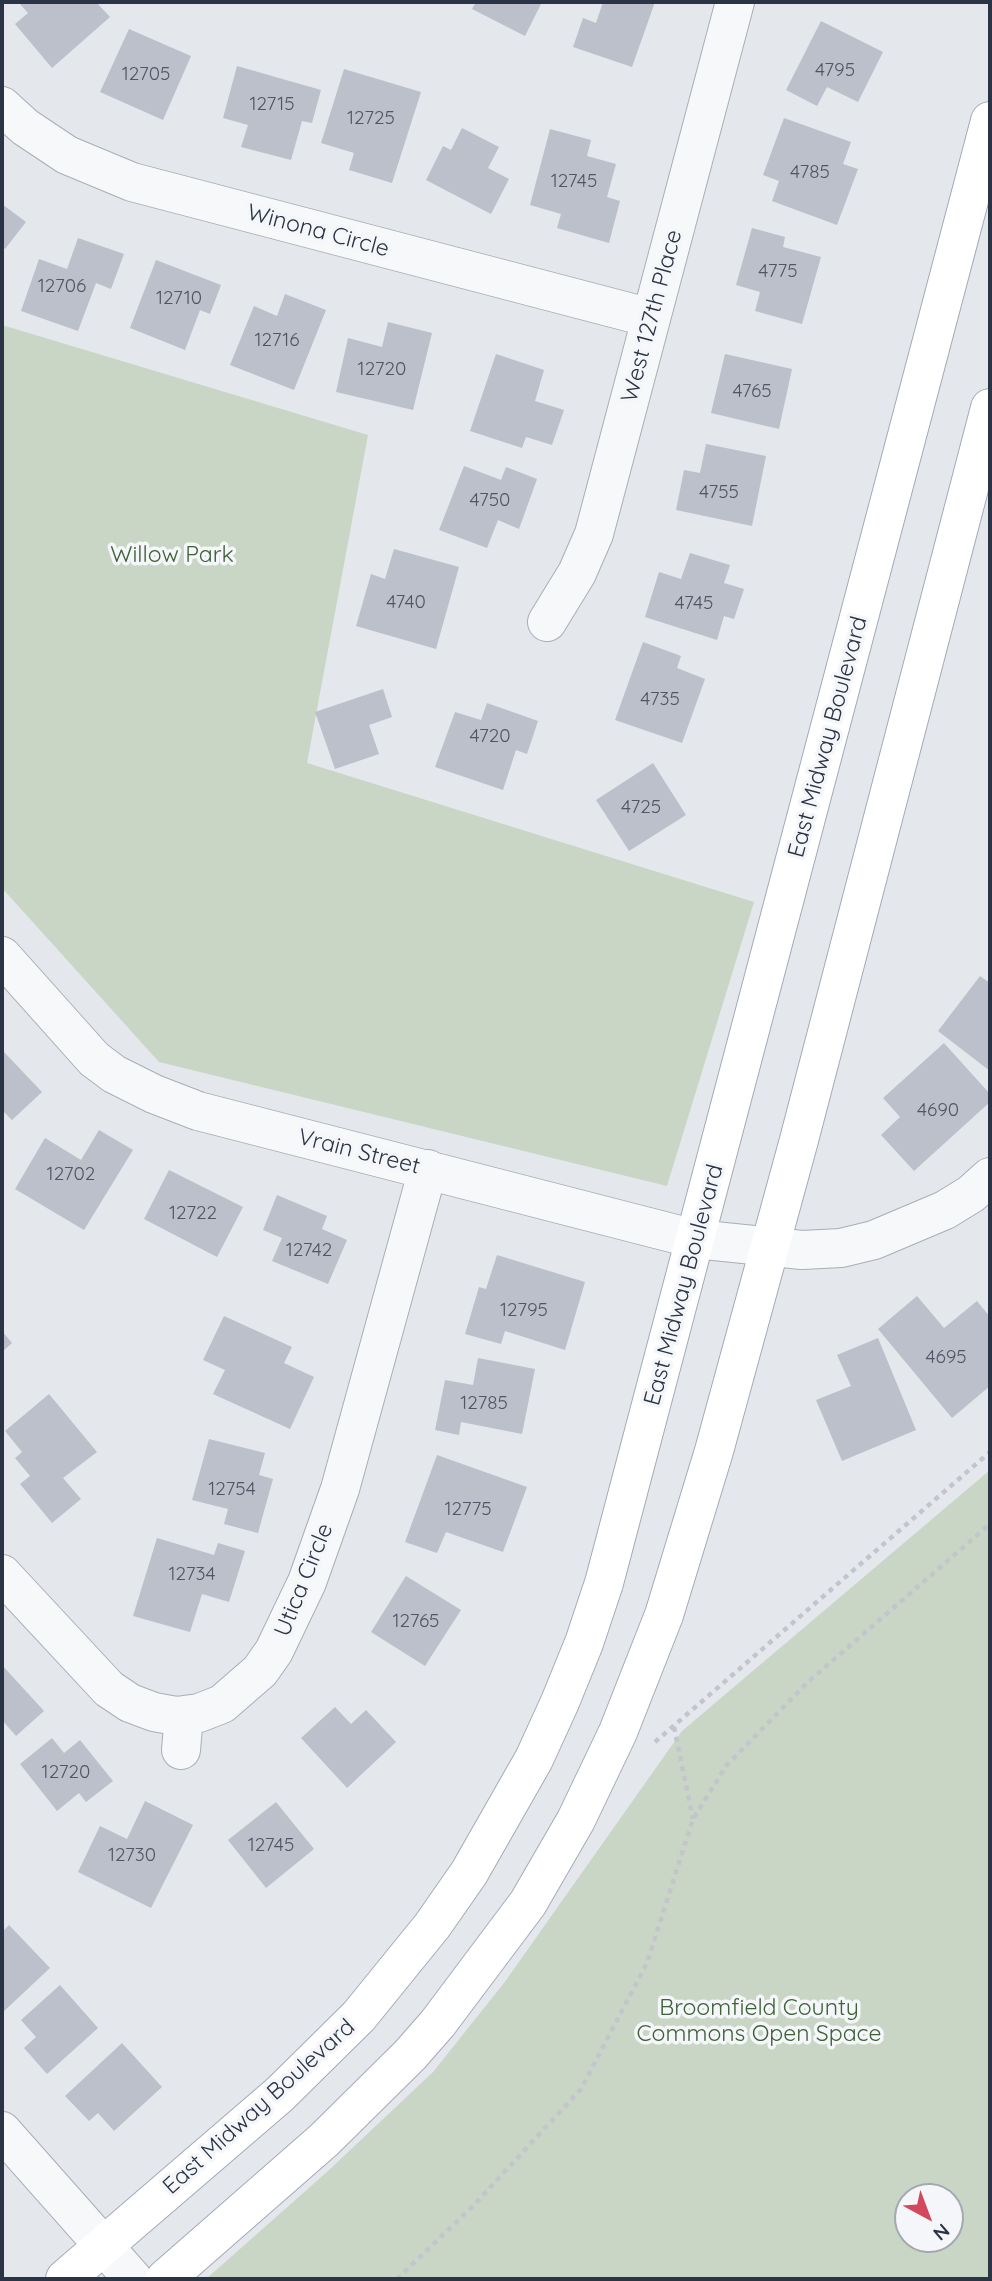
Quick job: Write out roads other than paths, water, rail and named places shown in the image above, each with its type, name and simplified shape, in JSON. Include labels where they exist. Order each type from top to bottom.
[{"type":"main road","name":"East Midway Boulevard","points":[[65,2279],[280,2094],[359,2016],[432,1926],[469,1873],[534,1759],[560,1702],[596,1607],[990,121]]},
{"type":"main road","points":[[165,2279],[324,2140],[410,2055],[463,1992],[528,1903],[576,1820],[618,1732],[664,1615],[714,1451],[990,408]]},
{"type":"street","name":"West 127th Place","points":[[547,621],[577,573],[594,534],[735,2]]},
{"type":"street","name":"Winona Circle","points":[[2,106],[25,127],[67,155],[132,182],[651,318]]},
{"type":"street","name":"Vrain Street","points":[[2,956],[94,1059],[114,1074],[154,1094],[198,1111],[695,1239],[802,1250],[841,1248],[874,1240],[945,1210],[971,1194],[990,1177]]},
{"type":"street","name":"Utica Circle","points":[[2,1574],[109,1689],[130,1703],[154,1713],[182,1732],[199,1713],[222,1704],[260,1671],[274,1651],[307,1581],[340,1489],[428,1169]]},
{"type":"street","points":[[2,2132],[133,2279]]},
{"type":"park label","name":"Willow Park","points":[[172,555]]},
{"type":"park label","name":"Broomfield County Commons Open Space","points":[[759,2021]]}]
